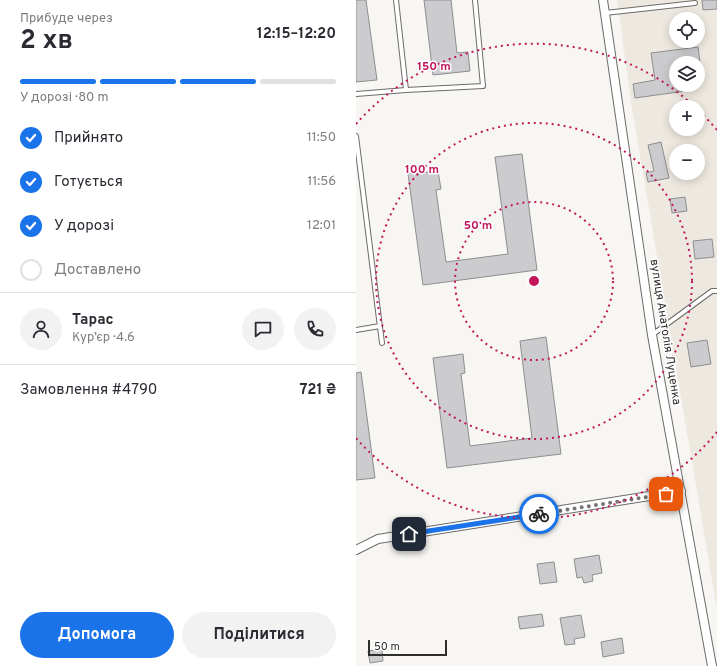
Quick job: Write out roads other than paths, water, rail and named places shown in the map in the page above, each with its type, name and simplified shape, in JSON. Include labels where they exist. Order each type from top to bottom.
[{"type":"street","name":"вулиця Анатолія Луценка","points":[[603,0],[652,335],[712,666]]},
{"type":"street","points":[[356,550],[378,539],[681,491]]},
{"type":"lane","points":[[396,0],[406,90]]},
{"type":"lane","points":[[356,94],[483,86],[476,0]]},
{"type":"lane","points":[[604,13],[694,3]]},
{"type":"lane","points":[[356,136],[382,343]]},
{"type":"lane","points":[[652,335],[712,291],[717,291]]},
{"type":"lane","points":[[356,330],[380,326]]}]
